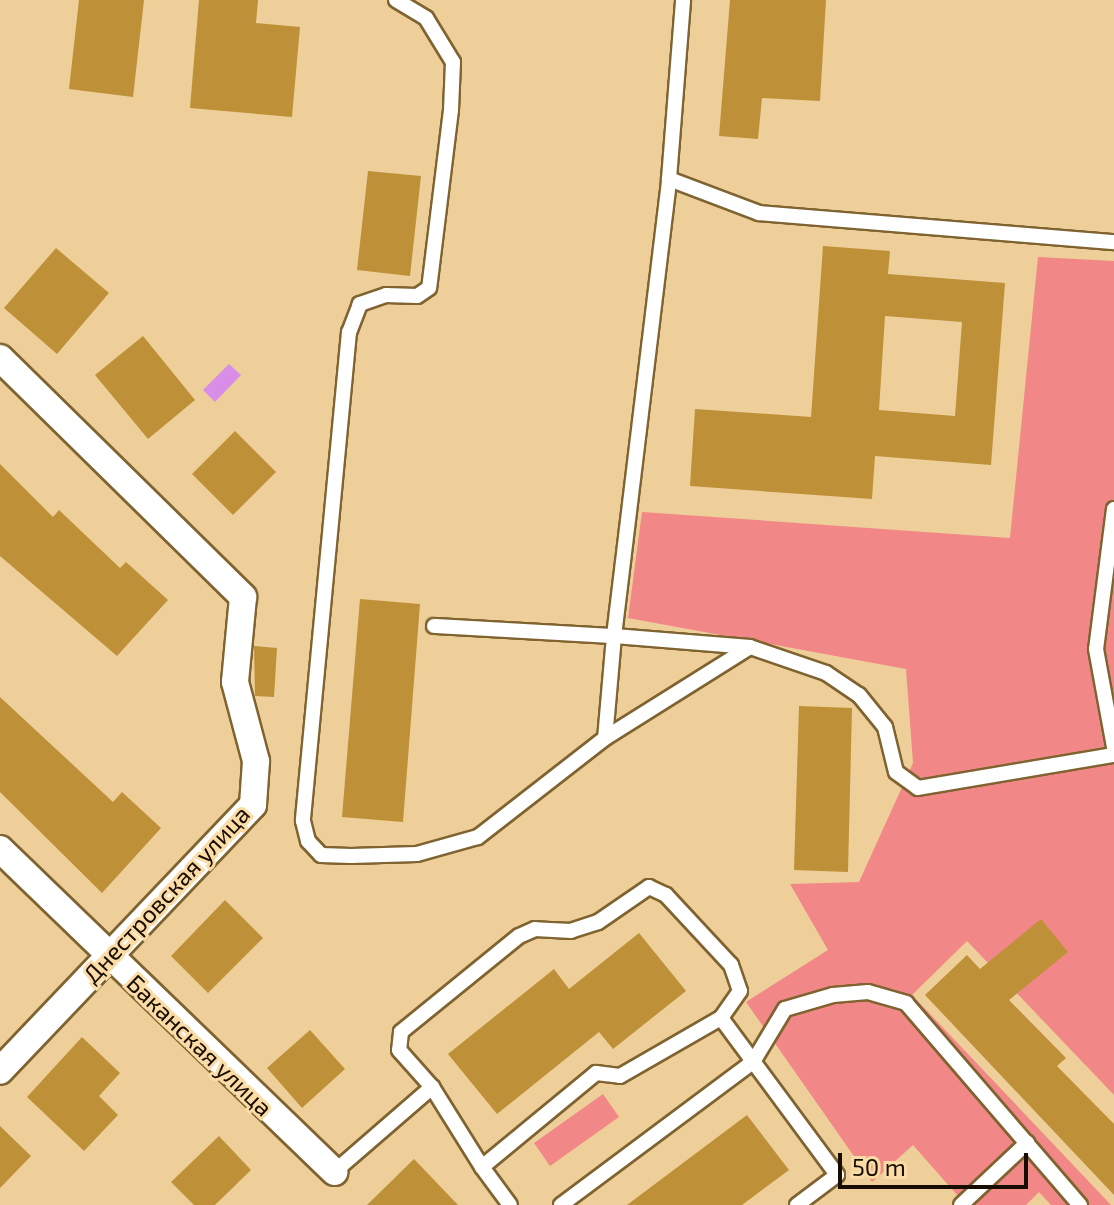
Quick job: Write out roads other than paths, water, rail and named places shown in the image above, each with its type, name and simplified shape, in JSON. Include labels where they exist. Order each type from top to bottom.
[{"type":"street","name":"Днестровская улица","points":[[0,358],[243,597],[235,682],[256,761],[253,805],[0,1071]]},
{"type":"street","name":"Баканская улица","points":[[0,849],[108,958],[334,1172]]},
{"type":"lane","points":[[396,0],[426,18],[453,62],[451,110],[429,288],[417,296],[386,295],[360,304],[349,332],[303,821],[308,841],[321,855],[351,856],[417,854],[478,837],[605,738],[750,647]]},
{"type":"lane","points":[[605,738],[614,636],[669,179],[683,0]]},
{"type":"lane","points":[[669,179],[759,213],[1114,242]]},
{"type":"lane","points":[[1114,509],[1097,636],[1114,747]]},
{"type":"lane","points":[[434,626],[750,647],[826,673],[859,695],[885,727],[896,772],[918,788],[1114,755]]},
{"type":"lane","points":[[1097,636],[1114,637]]},
{"type":"lane","points":[[482,1167],[596,1073],[620,1076],[721,1018],[740,991],[731,965],[666,895],[649,887],[598,922],[571,931],[535,929],[519,936],[495,950],[401,1032],[399,1050],[432,1087],[482,1167],[510,1205]]},
{"type":"lane","points":[[561,1205],[753,1062],[785,1009],[833,995],[868,992],[906,1003],[1080,1205]]},
{"type":"lane","points":[[721,1018],[837,1175],[797,1205]]},
{"type":"lane","points":[[334,1172],[432,1087]]},
{"type":"lane","points":[[961,1205],[1027,1143]]}]
